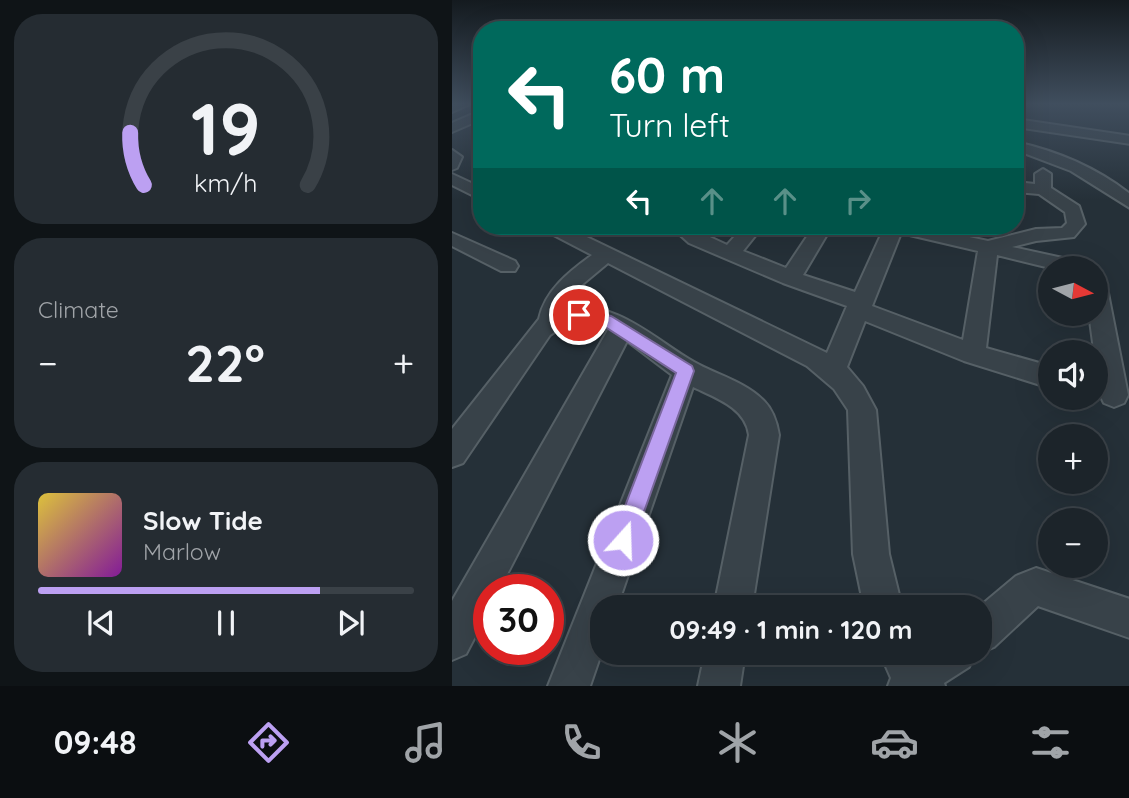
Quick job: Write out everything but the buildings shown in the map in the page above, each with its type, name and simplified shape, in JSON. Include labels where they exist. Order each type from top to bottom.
[{"type":"street","points":[[1101,136],[1129,140]]},
{"type":"street","points":[[1024,148],[1043,152],[1111,188],[1129,204]]},
{"type":"street","points":[[1043,152],[1043,190]]},
{"type":"street","points":[[453,173],[473,188]]},
{"type":"street","points":[[988,247],[1036,235],[1072,231],[1076,224],[1073,210],[1043,190],[1024,188]]},
{"type":"street","points":[[591,235],[608,253],[833,369],[855,393],[862,410],[871,554],[880,595]]},
{"type":"street","points":[[690,235],[973,354],[1038,373]]},
{"type":"street","points":[[730,254],[746,235]]},
{"type":"street","points":[[790,278],[817,235]]},
{"type":"street","points":[[833,369],[890,235]]},
{"type":"street","points":[[934,235],[1038,259]]},
{"type":"street","points":[[456,247],[508,266]]},
{"type":"street","points":[[973,354],[988,247]]},
{"type":"street","points":[[549,323],[550,312],[561,295],[584,271],[608,253]]},
{"type":"street","points":[[452,453],[464,420],[542,328],[549,323],[586,316],[606,320],[686,371],[757,411],[764,435],[735,595]]},
{"type":"street","points":[[1102,326],[1113,394]]},
{"type":"street","points":[[452,640],[621,328]]},
{"type":"street","points":[[569,686],[686,371]]},
{"type":"street","points":[[992,623],[1029,589],[1036,587],[1129,618]]},
{"type":"street","points":[[719,686],[723,665]]},
{"type":"street","points":[[912,675],[932,665]]},
{"type":"route","points":[[579,315],[606,320],[686,371],[623,540]]}]
